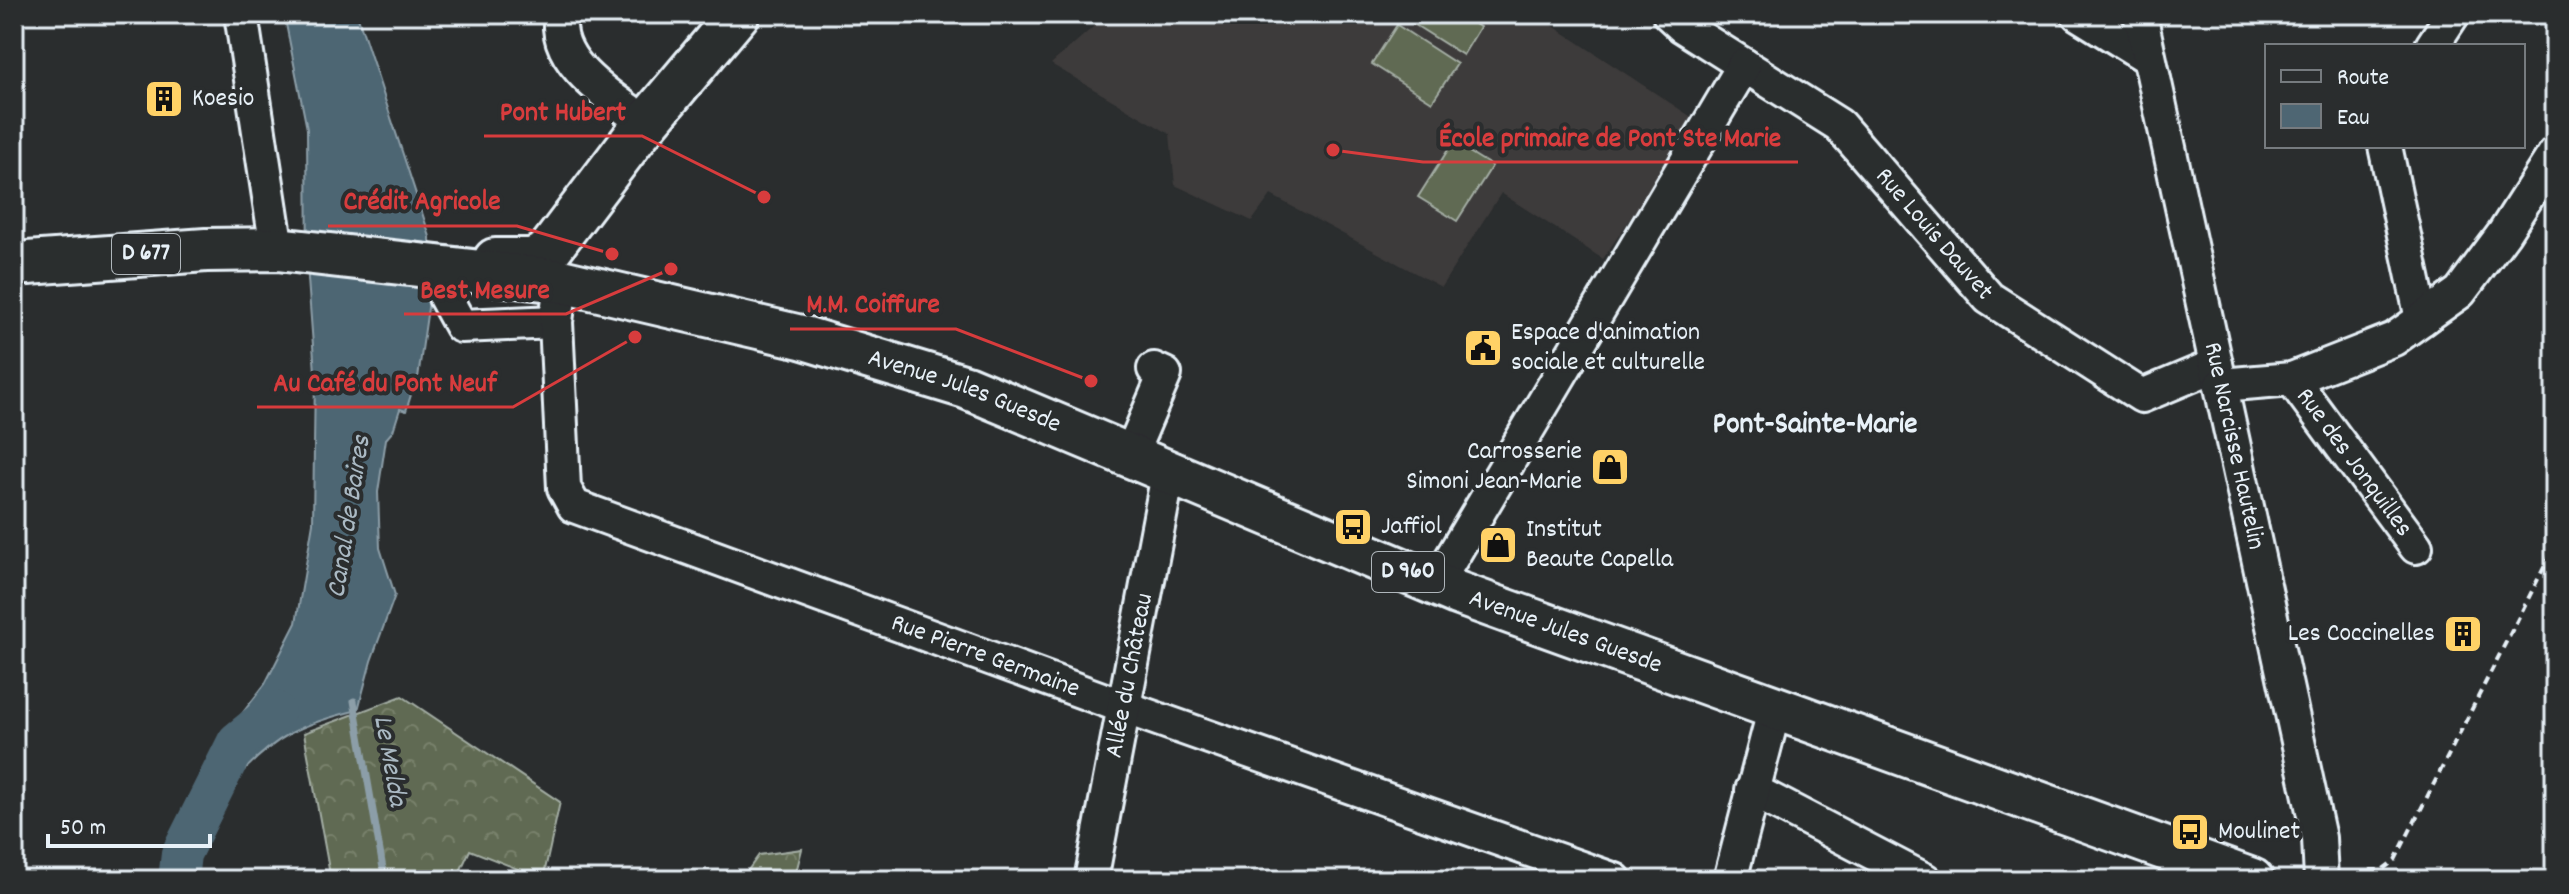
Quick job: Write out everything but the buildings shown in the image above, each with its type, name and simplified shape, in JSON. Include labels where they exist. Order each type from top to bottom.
[{"type":"main road","points":[[560,253],[610,170],[738,14]]},
{"type":"main road","points":[[560,253],[610,170]]},
{"type":"main road","name":"D 677","points":[[14,264],[192,251],[277,249],[438,266]]},
{"type":"main road","name":"Avenue Jules Guesde","points":[[560,253],[801,337],[966,387],[1169,469],[1436,584],[2252,880]]},
{"type":"main road","name":"D 960","points":[[438,266],[560,253]]},
{"type":"street","points":[[241,14],[277,249]]},
{"type":"street","name":"Rue Louis Dauvet","points":[[1669,14],[1682,26],[1839,125],[1989,298],[2142,396],[2218,375]]},
{"type":"street","points":[[2078,14],[2149,58]]},
{"type":"street","name":"Rue Narcisse Hautelin","points":[[2140,14],[2319,838],[2321,880]]},
{"type":"street","points":[[2433,44],[2453,14]]},
{"type":"street","points":[[561,16],[562,39],[580,70],[646,123]]},
{"type":"street","points":[[1436,584],[1744,65]]},
{"type":"street","points":[[2385,148],[2422,319]]},
{"type":"street","name":"Rue des Jonquilles","points":[[2218,375],[2292,379],[2394,339],[2460,292],[2504,233],[2555,153]]},
{"type":"street","name":"Rue Pierre Germaine","points":[[560,253],[556,322],[564,488],[574,506],[1123,707],[1615,880]]},
{"type":"street","points":[[438,266],[445,297],[461,326],[556,322]]},
{"type":"street","points":[[1131,454],[1165,374],[1154,369]]},
{"type":"street","name":"Rue des Jonquilles","points":[[2292,379],[2416,547]]},
{"type":"street","name":"Allée du Château","points":[[1091,880],[1169,469]]},
{"type":"street","points":[[1730,880],[1775,707]]},
{"type":"street","points":[[1752,790],[1924,880]]},
{"type":"path","points":[[2362,880],[2367,870],[2382,870],[2395,860],[2555,546]]},
{"type":"shaded area","points":[[1108,14],[1535,14],[1696,120],[1603,259],[1501,193],[1441,287],[1271,195],[1252,221],[1175,185],[1170,134],[1051,64]]},
{"type":"green space","points":[[1406,14],[1458,14],[1480,27],[1463,55],[1404,18]]},
{"type":"green space","points":[[1397,25],[1457,64],[1432,102],[1372,64]]},
{"type":"green space","points":[[1453,142],[1492,166],[1457,221],[1418,197]]},
{"type":"green space","points":[[402,696],[560,802],[543,879],[470,850],[456,880],[331,880],[304,733]]},
{"type":"green space","points":[[802,849],[794,880],[741,880],[759,855]]},
{"type":"water","points":[[284,14],[357,14],[430,237],[431,287],[417,385],[414,385],[406,411],[400,409],[393,431],[386,439],[378,492],[380,548],[395,595],[371,661],[358,710],[321,720],[291,733],[264,752],[236,779],[234,724],[265,684],[296,623],[313,523],[315,372],[308,279],[307,129]]},
{"type":"waterway","name":"Le Melda","points":[[354,701],[385,880]]},
{"type":"waterway","name":"Canal de Baires","points":[[178,880],[181,854],[237,742],[275,711]]},
{"type":"place","name":"Koesio","points":[[164,99]]},
{"type":"place","name":"École primaire de Pont Ste Marie","points":[[1333,150]]},
{"type":"place","name":"Pont Hubert","points":[[764,197]]},
{"type":"place","name":"Crédit Agricole","points":[[612,254]]},
{"type":"place","name":"Best Mesure","points":[[671,269]]},
{"type":"place","name":"Au Café du Pont Neuf","points":[[635,337]]},
{"type":"place","name":"Espace d'animation sociale et culturelle","points":[[1483,348]]},
{"type":"place","name":"M.M. Coiffure","points":[[1091,381]]},
{"type":"place","name":"Carrosserie Simoni Jean-Marie","points":[[1610,467]]},
{"type":"place","name":"Jaffiol","points":[[1353,527]]},
{"type":"place","name":"Institut Beaute Capella","points":[[1498,545]]},
{"type":"place","name":"Les Coccinelles","points":[[2463,634]]},
{"type":"place","name":"Moulinet","points":[[2190,832]]},
{"type":"district","name":"Pont-Sainte-Marie","points":[[1815,426]]}]
